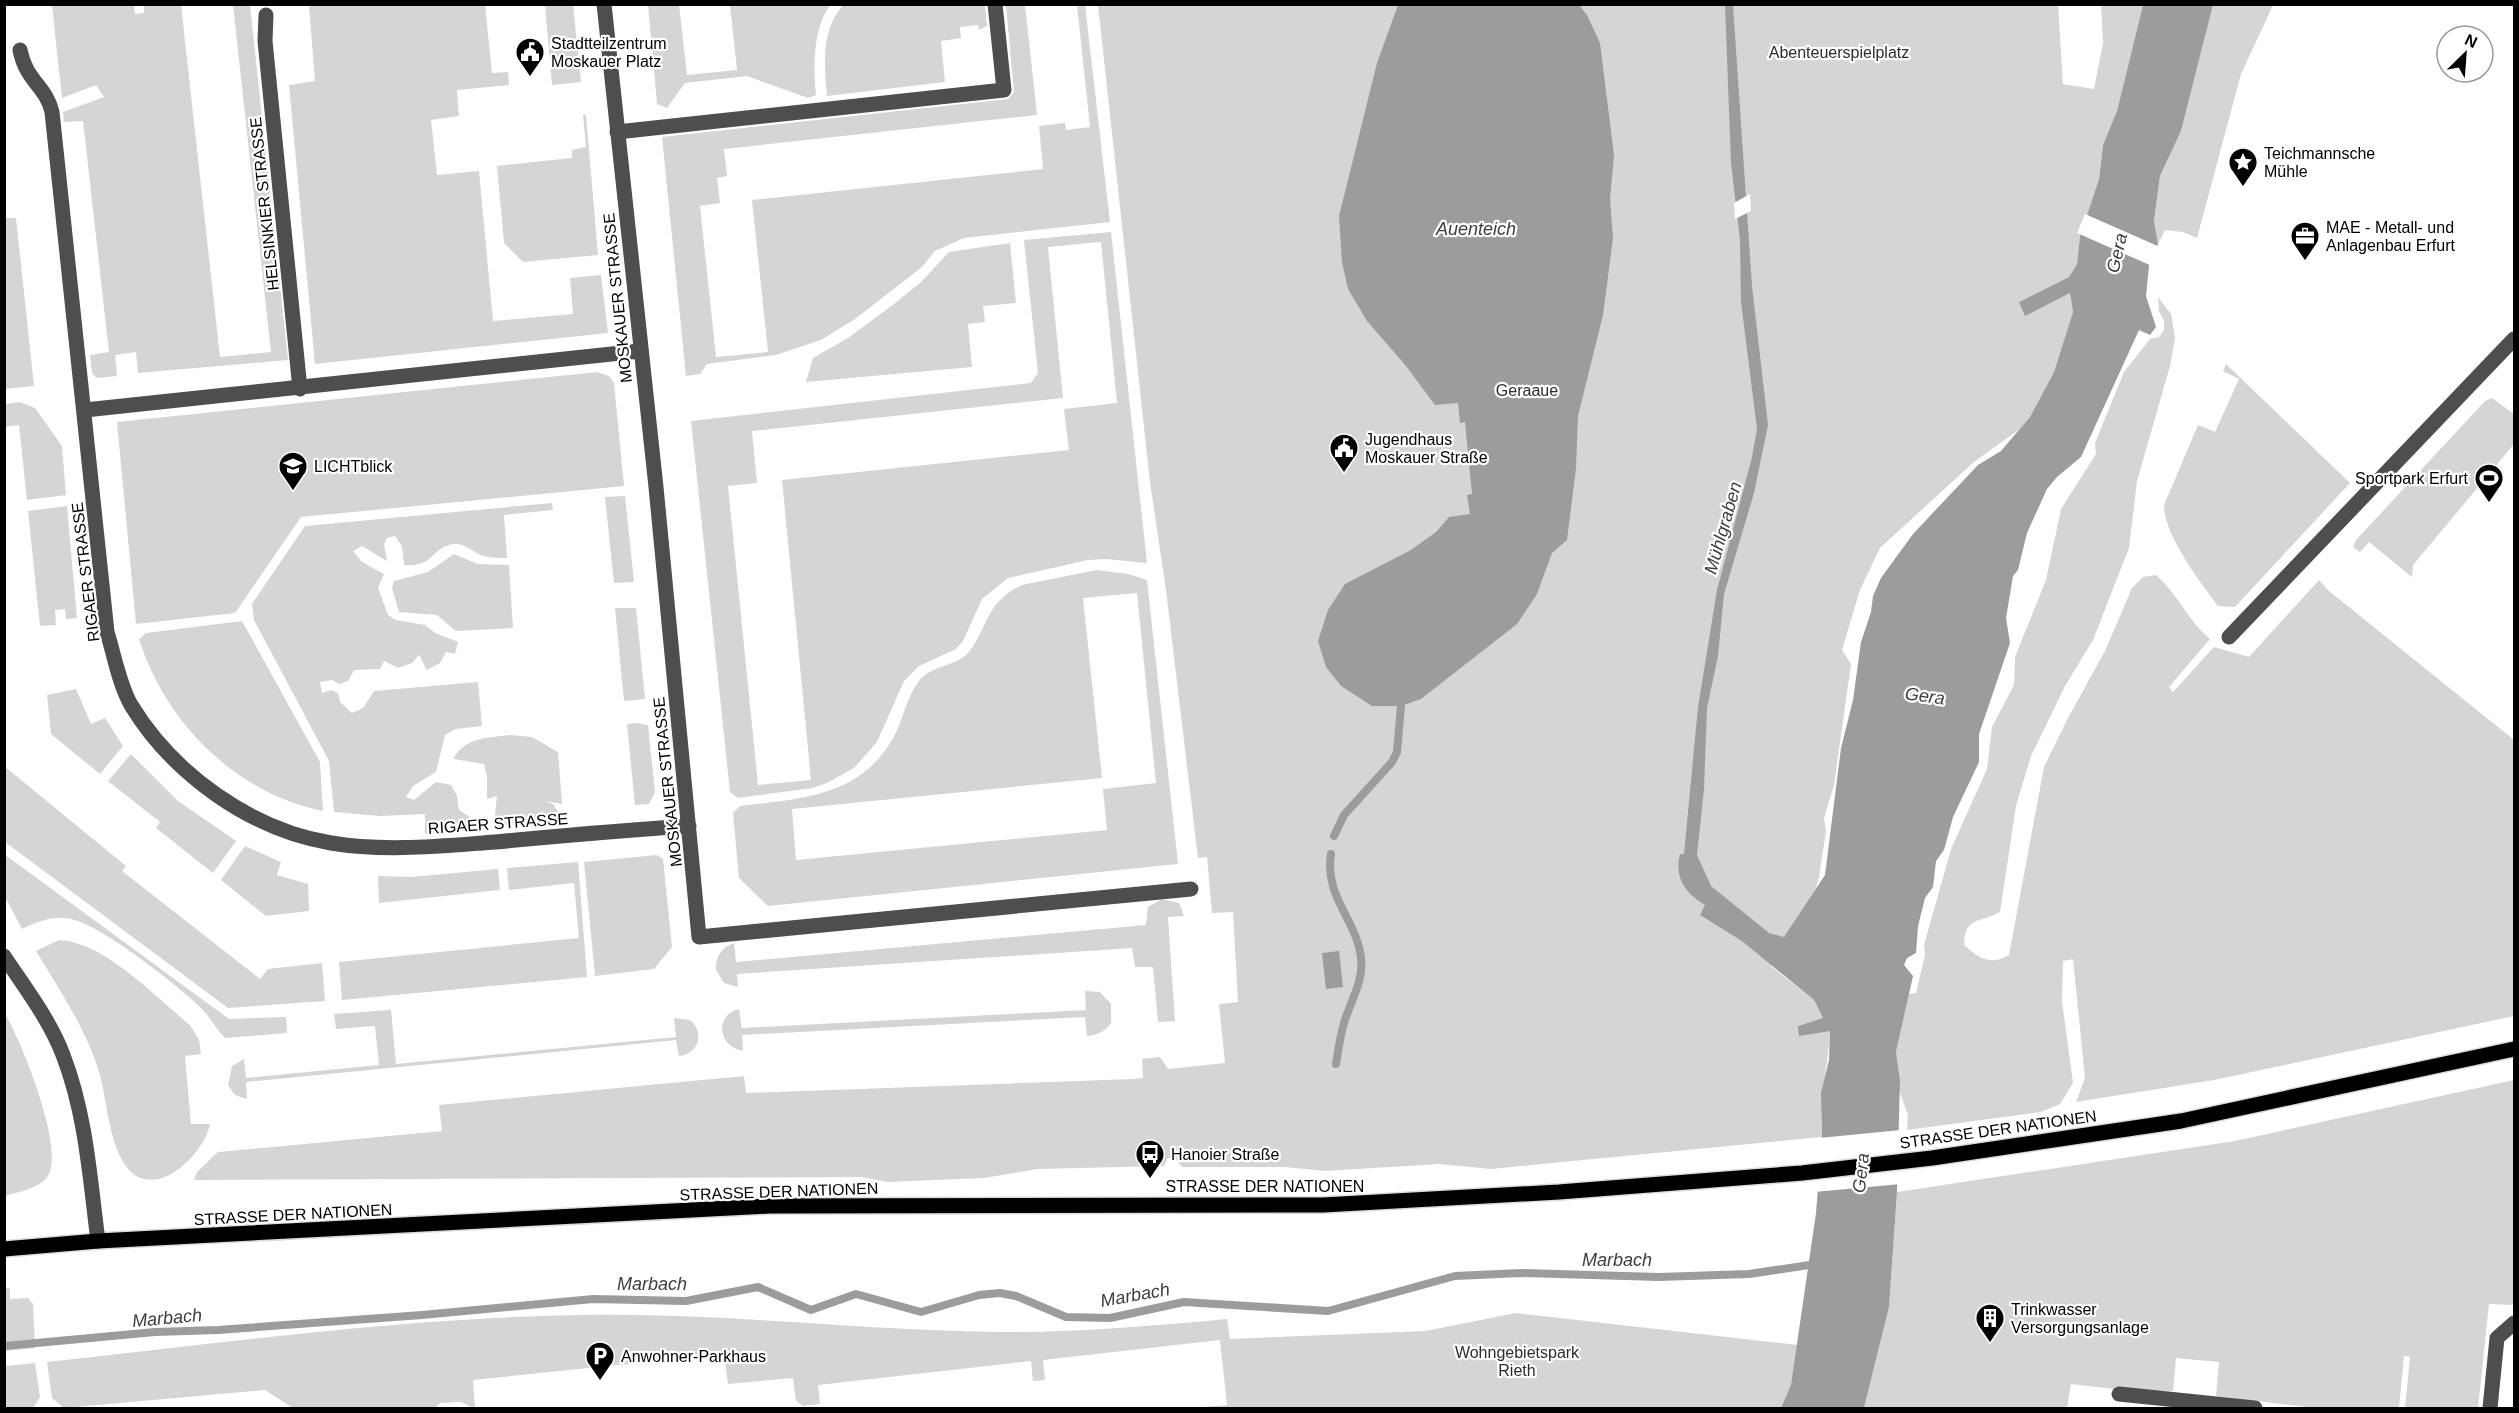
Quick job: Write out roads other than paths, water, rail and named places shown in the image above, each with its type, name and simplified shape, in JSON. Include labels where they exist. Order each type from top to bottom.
[{"type":"main road","name":"STRASSE DER NATIONEN","points":[[4,1249],[98,1241],[769,1206],[1323,1205],[1410,1202],[1802,1173],[1932,1158],[2181,1121],[2514,1050]]},
{"type":"street","name":"MOSKAUER STRASSE","points":[[604,4],[699,937],[1191,890]]},
{"type":"street","points":[[617,132],[1004,90],[995,4]]},
{"type":"street","name":"HELSINKIER STRASSE","points":[[266,15],[265,41],[300,389]]},
{"type":"street","name":"RIGAER STRASSE","points":[[20,50],[25,71],[45,94],[52,112],[107,632],[130,703],[171,757],[235,807],[298,835],[330,843],[368,847],[433,847],[689,826]]},
{"type":"street","points":[[2229,637],[2514,339]]},
{"type":"street","points":[[85,410],[300,389],[640,351]]},
{"type":"street","points":[[4,956],[54,1034],[66,1063],[83,1135],[98,1241]]},
{"type":"street","points":[[2490,1408],[2497,1338],[2514,1323]]},
{"type":"street","points":[[2119,1394],[2255,1408]]},
{"type":"water","name":"Auenteich","points":[[1398,5],[1579,5],[1587,15],[1600,43],[1614,155],[1610,199],[1613,238],[1603,315],[1578,416],[1576,468],[1567,540],[1552,553],[1537,594],[1517,624],[1421,699],[1401,706],[1372,706],[1341,686],[1326,667],[1318,641],[1328,610],[1345,584],[1411,550],[1436,532],[1449,517],[1470,514],[1467,495],[1472,494],[1465,422],[1460,423],[1458,403],[1435,405],[1406,366],[1367,321],[1348,289],[1342,262],[1339,216],[1377,63]]},
{"type":"water","name":"Gera","points":[[1725,5],[1733,5],[1752,286],[1768,425],[1754,493],[1724,594],[1718,656],[1707,708],[1704,789],[1697,855],[1711,886],[1769,933],[1784,937],[1825,875],[1841,748],[1853,700],[1861,642],[1871,612],[1873,596],[1881,578],[1913,534],[1978,465],[2001,451],[2030,417],[2054,372],[2073,312],[2070,293],[2025,316],[2019,302],[2069,277],[2077,264],[2080,236],[2099,179],[2103,145],[2117,111],[2143,5],[2213,5],[2181,131],[2160,176],[2154,221],[2158,244],[2149,266],[2146,296],[2156,327],[2150,335],[2139,330],[2081,457],[2057,477],[2047,489],[2027,533],[2018,570],[2013,576],[2006,618],[2010,643],[1979,734],[1979,762],[1953,817],[1944,850],[1936,861],[1933,887],[1925,898],[1918,926],[1916,953],[1907,958],[1904,965],[1913,976],[1896,1052],[1900,1080],[1897,1192],[1889,1307],[1864,1408],[1781,1408],[1791,1385],[1816,1213],[1822,1137],[1821,1093],[1829,1060],[1830,1031],[1799,1036],[1798,1026],[1823,1018],[1814,1000],[1742,941],[1700,915],[1705,905],[1687,890],[1679,870],[1680,854],[1684,854],[1698,707],[1717,590],[1752,457],[1757,429],[1741,302],[1740,240],[1731,163]]},
{"type":"water","points":[[1339,951],[1343,987],[1326,989],[1322,953]]},
{"type":"waterway","points":[[1334,836],[1344,815],[1392,762],[1397,752],[1401,706]]},
{"type":"waterway","points":[[1331,854],[1332,883],[1354,932],[1361,958],[1359,983],[1343,1028],[1336,1064]]},
{"type":"waterway","name":"Marbach","points":[[4,1346],[155,1332],[218,1330],[422,1315],[593,1299],[686,1301],[758,1287],[811,1310],[856,1294],[921,1312],[979,1295],[1000,1293],[1016,1296],[1066,1317],[1110,1318],[1184,1302],[1328,1311],[1455,1276],[1521,1273],[1659,1277],[1749,1274],[1816,1264]]},
{"type":"place","name":"Stadtteilzentrum Moskauer Platz","points":[[530,78]]},
{"type":"place","name":"Teichmannsche Mühle","points":[[2243,188]]},
{"type":"place","name":"MAE - Metall- und Anlagenbau Erfurt","points":[[2305,262]]},
{"type":"place","name":"Jugendhaus Moskauer Straße","points":[[1344,474]]},
{"type":"place","name":"LICHTblick","points":[[293,492]]},
{"type":"place","name":"Sportpark Erfurt","points":[[2489,504]]},
{"type":"place","name":"Hanoier Straße","points":[[1150,1180]]},
{"type":"place","name":"Trinkwasser Versorgungsanlage","points":[[1990,1344]]},
{"type":"place","name":"Anwohner-Parkhaus","points":[[600,1382]]},
{"type":"park label","name":"Abenteuerspielplatz","points":[[1839,52]]},
{"type":"park label","name":"Geraaue","points":[[1527,390]]},
{"type":"park label","name":"Wohngebietspark Rieth","points":[[1517,1361]]},
{"type":"water label","name":"Mühlgraben","points":[[1723,528]]}]
